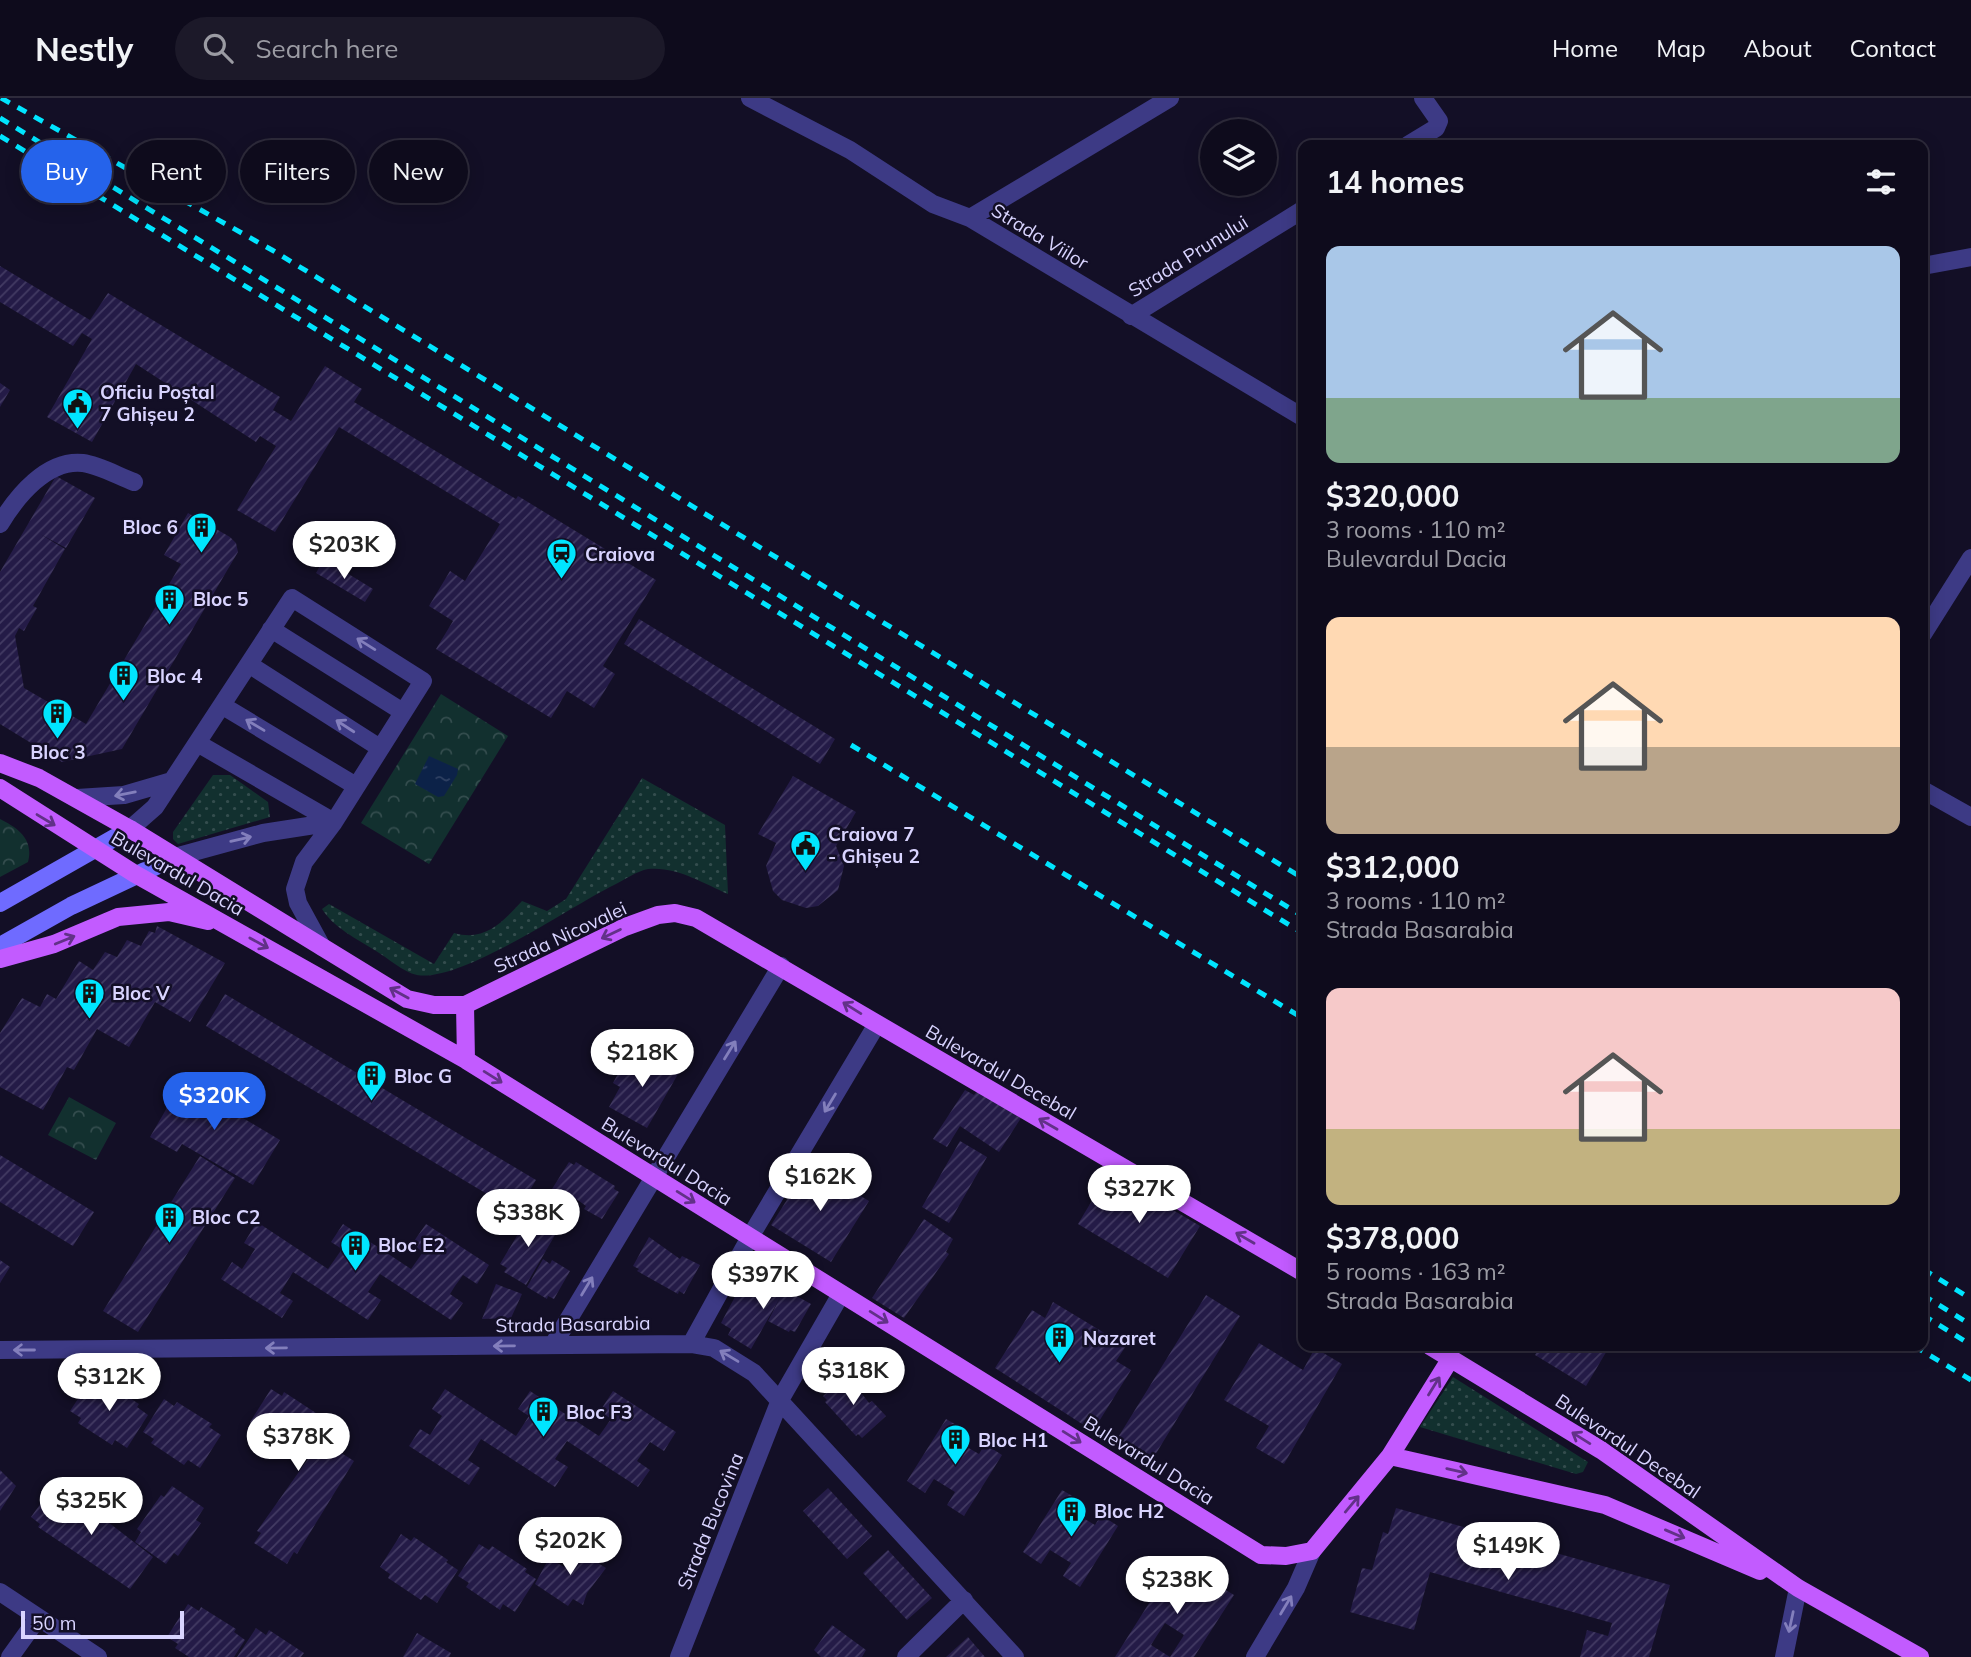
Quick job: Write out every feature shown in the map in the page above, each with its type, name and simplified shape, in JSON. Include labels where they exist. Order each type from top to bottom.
[{"type":"main road","name":"Bulevardul Dacia","points":[[0,763],[77,798],[407,999],[434,1005],[465,1005]]},
{"type":"main road","name":"Bulevardul Dacia","points":[[0,788],[135,874],[466,1060],[1261,1555],[1286,1556],[1312,1551]]},
{"type":"main road","points":[[0,959],[54,944],[118,917],[136,914],[169,912],[228,925]]},
{"type":"main road","name":"Bulevardul Decebal","points":[[675,913],[696,918],[781,966],[1298,1270]]},
{"type":"main road","name":"Strada Nicovalei","points":[[465,1005],[625,927],[658,915],[675,913]]},
{"type":"main road","points":[[465,1005],[466,1060]]},
{"type":"main road","name":"Bulevardul Decebal","points":[[1439,1351],[1601,1450],[1798,1588],[1920,1657]]},
{"type":"main road","points":[[1312,1551],[1391,1456],[1451,1358]]},
{"type":"main road","name":"Bulevardul Decebal","points":[[1391,1456],[1605,1505],[1798,1588]]},
{"type":"street","name":"Strada Viilor","points":[[750,98],[850,150],[933,204],[970,218],[1298,414]]},
{"type":"street","points":[[970,218],[1170,98]]},
{"type":"street","points":[[1416,140],[1436,128],[1439,121],[1423,98]]},
{"type":"street","name":"Strada Prunului","points":[[1131,316],[1298,213]]},
{"type":"street","points":[[1928,265],[1971,257]]},
{"type":"street","points":[[0,524],[9,510],[46,471],[60,464],[84,463],[134,482]]},
{"type":"street","points":[[1928,626],[1971,558]]},
{"type":"street","points":[[0,903],[130,829],[155,807],[199,744],[292,598],[423,681],[334,822],[304,862],[295,889],[304,918],[322,947]]},
{"type":"street","points":[[271,629],[403,712]]},
{"type":"street","points":[[250,665],[380,748]]},
{"type":"street","points":[[223,706],[356,786]]},
{"type":"street","points":[[199,744],[334,822]]},
{"type":"street","points":[[77,798],[124,795],[172,780]]},
{"type":"street","points":[[1928,793],[1971,817]]},
{"type":"street","points":[[0,946],[135,874],[175,857],[263,834],[334,822]]},
{"type":"street","points":[[552,1345],[781,966]]},
{"type":"street","points":[[691,1344],[750,1237],[877,1024]]},
{"type":"street","name":"Strada Bucovina","points":[[679,1657],[780,1401],[841,1294]]},
{"type":"street","name":"Strada Basarabia","points":[[0,1350],[691,1344],[714,1348],[754,1373],[1015,1657]]},
{"type":"street","points":[[1255,1657],[1296,1588],[1312,1551]]},
{"type":"street","points":[[1784,1657],[1798,1588]]},
{"type":"street","points":[[0,1592],[98,1657]]},
{"type":"street","points":[[906,1657],[964,1600]]},
{"type":"street","points":[[10,1657],[38,1618]]},
{"type":"green space","points":[[441,694],[508,736],[429,864],[361,823]]},
{"type":"green space","points":[[213,775],[230,775],[268,802],[270,817],[178,844],[173,839],[173,832]]},
{"type":"green space","points":[[642,778],[725,825],[728,894],[669,870],[644,870],[487,956],[436,974],[417,975],[401,968],[339,927],[322,909],[329,904],[434,964],[454,933],[475,935],[484,932],[500,923],[522,901],[547,911],[566,899]]},
{"type":"green space","points":[[0,819],[23,835],[29,847],[29,854],[28,862],[0,877]]},
{"type":"green space","points":[[69,1097],[116,1123],[96,1160],[48,1135]]},
{"type":"green space","points":[[1453,1377],[1588,1462],[1583,1472],[1576,1474],[1420,1427]]},
{"type":"water","points":[[429,756],[458,769],[444,796],[438,797],[415,784]]},
{"type":"building","points":[[0,266],[90,320],[108,293],[280,397],[273,410],[291,421],[325,366],[362,389],[354,402],[516,499],[518,496],[656,580],[603,666],[615,674],[594,708],[567,691],[551,718],[436,649],[453,621],[429,606],[450,571],[465,581],[500,524],[339,427],[275,532],[237,510],[276,446],[260,436],[256,442],[136,364],[92,442],[47,417],[92,339],[82,333],[73,346],[0,302]]},
{"type":"building","points":[[0,383],[10,390],[0,407]]},
{"type":"building","points":[[56,476],[95,498],[66,548],[40,534],[65,549],[33,606],[37,608],[24,631],[19,628],[15,636],[24,688],[86,724],[181,564],[164,555],[188,513],[230,537],[236,543],[238,552],[122,749],[62,762],[0,724],[0,572]]},
{"type":"building","points":[[324,559],[373,589],[365,602],[316,573]]},
{"type":"building","points":[[639,619],[835,739],[820,764],[624,644]]},
{"type":"building","points":[[793,776],[856,812],[836,846],[844,866],[838,890],[818,906],[806,908],[782,900],[773,891],[766,866],[776,843],[758,834]]},
{"type":"building","points":[[157,926],[225,963],[190,1022],[155,1002],[129,1047],[97,1029],[74,1070],[67,1067],[43,1110],[0,1087],[0,1033],[22,998],[40,1007],[47,994],[56,999],[79,961],[93,970],[105,952],[117,957],[127,940],[141,946],[149,931],[155,933]]},
{"type":"building","name":"Bloc G","points":[[225,994],[536,1180],[517,1212],[206,1026]]},
{"type":"building","points":[[639,1052],[678,1074],[647,1128],[609,1107],[620,1087],[613,1083],[621,1068],[628,1071]]},
{"type":"building","points":[[186,1075],[213,1090],[209,1098],[280,1140],[253,1185],[182,1144],[177,1152],[150,1137]]},
{"type":"building","points":[[965,1090],[974,1095],[978,1090],[1021,1118],[999,1152],[960,1126],[947,1147],[933,1139]]},
{"type":"building","points":[[960,1141],[987,1157],[949,1223],[922,1207]]},
{"type":"building","points":[[0,1155],[94,1212],[73,1246],[0,1202]]},
{"type":"building","name":"Bloc C2","points":[[200,1156],[235,1178],[138,1332],[103,1311]]},
{"type":"building","points":[[569,1162],[574,1165],[576,1162],[615,1186],[614,1189],[619,1192],[602,1219],[584,1209],[586,1206],[579,1201],[572,1197],[570,1200],[552,1189]]},
{"type":"building","points":[[809,1165],[869,1201],[831,1262],[771,1225]]},
{"type":"building","points":[[1109,1172],[1200,1226],[1168,1278],[1078,1224]]},
{"type":"building","points":[[530,1214],[558,1230],[526,1285],[504,1272],[507,1268],[500,1264]]},
{"type":"building","points":[[924,1219],[953,1239],[946,1252],[949,1254],[904,1318],[872,1298]]},
{"type":"building","points":[[257,1222],[328,1269],[342,1249],[331,1242],[343,1224],[411,1269],[423,1252],[412,1244],[426,1224],[489,1265],[477,1284],[463,1275],[455,1286],[450,1294],[463,1303],[451,1320],[380,1274],[368,1292],[381,1300],[368,1320],[293,1272],[280,1293],[293,1301],[282,1318],[221,1279],[232,1262],[242,1269],[255,1249],[244,1243]]},
{"type":"building","points":[[649,1237],[680,1259],[682,1256],[700,1265],[684,1294],[679,1291],[678,1294],[637,1271],[639,1269],[633,1266]]},
{"type":"building","points":[[543,1259],[550,1264],[552,1260],[570,1271],[554,1299],[548,1296],[547,1299],[527,1287]]},
{"type":"building","points":[[0,1260],[10,1267],[0,1283]]},
{"type":"building","points":[[759,1272],[786,1287],[783,1293],[791,1297],[793,1294],[811,1304],[795,1332],[789,1332],[768,1321],[781,1296],[751,1349],[728,1335],[731,1329],[721,1323],[737,1293],[744,1297]]},
{"type":"building","points":[[496,1284],[522,1294],[511,1318],[482,1319]]},
{"type":"building","points":[[1206,1295],[1240,1316],[1152,1460],[1117,1439]]},
{"type":"building","name":"Nazaret","points":[[1053,1302],[1126,1346],[1116,1361],[1131,1370],[1093,1431],[995,1368],[1032,1310],[1045,1318]]},
{"type":"building","points":[[1259,1343],[1303,1370],[1313,1351],[1320,1351],[1342,1364],[1284,1464],[1256,1448],[1269,1426],[1224,1400]]},
{"type":"building","points":[[1537,1351],[1607,1351],[1586,1386],[1535,1355]]},
{"type":"building","points":[[847,1374],[869,1403],[872,1401],[886,1416],[862,1438],[858,1434],[856,1436],[825,1402],[827,1400],[823,1396]]},
{"type":"building","points":[[91,1379],[102,1386],[104,1381],[139,1404],[137,1407],[148,1415],[127,1448],[115,1440],[112,1445],[78,1423],[81,1418],[70,1411]]},
{"type":"building","points":[[271,1389],[282,1396],[284,1392],[319,1415],[317,1418],[328,1425],[319,1439],[354,1461],[297,1554],[294,1552],[287,1564],[254,1543],[261,1533],[257,1531],[308,1459],[295,1450],[292,1455],[258,1433],[261,1429],[250,1422]]},
{"type":"building","points":[[445,1389],[516,1436],[529,1416],[518,1409],[530,1391],[599,1436],[611,1419],[600,1411],[613,1391],[676,1432],[664,1451],[650,1442],[637,1461],[650,1470],[638,1487],[567,1441],[555,1459],[568,1467],[555,1487],[481,1439],[468,1460],[480,1468],[469,1485],[409,1446],[420,1429],[430,1435],[442,1416],[432,1409]]},
{"type":"building","points":[[164,1399],[174,1406],[177,1402],[212,1424],[209,1427],[221,1435],[200,1468],[188,1460],[184,1465],[151,1443],[154,1439],[143,1432]]},
{"type":"building","name":"Bloc H1","points":[[946,1419],[967,1431],[960,1443],[979,1454],[985,1444],[1002,1455],[964,1516],[947,1505],[955,1492],[934,1479],[925,1493],[907,1481]]},
{"type":"building","points":[[0,1470],[16,1486],[0,1511]]},
{"type":"building","points":[[53,1486],[64,1494],[67,1490],[153,1557],[130,1589],[38,1527],[40,1524],[31,1517]]},
{"type":"building","points":[[172,1486],[204,1508],[196,1520],[201,1523],[178,1556],[174,1553],[166,1564],[135,1542],[141,1532],[137,1529],[161,1495],[164,1497]]},
{"type":"building","points":[[828,1488],[872,1536],[847,1559],[803,1511]]},
{"type":"building","name":"Bloc H2","points":[[1062,1490],[1083,1502],[1076,1514],[1095,1525],[1101,1515],[1118,1526],[1080,1587],[1063,1576],[1071,1563],[1050,1550],[1041,1564],[1023,1552]]},
{"type":"building","points":[[1396,1508],[1670,1585],[1649,1657],[1580,1657],[1587,1630],[1608,1636],[1612,1623],[1430,1572],[1414,1630],[1350,1612],[1362,1568],[1372,1570],[1383,1532],[1388,1534]]},
{"type":"building","points":[[401,1534],[411,1541],[414,1537],[458,1570],[437,1603],[425,1595],[421,1600],[388,1578],[390,1574],[380,1567]]},
{"type":"building","points":[[479,1544],[489,1550],[492,1546],[527,1569],[525,1572],[536,1579],[515,1612],[503,1604],[500,1610],[466,1587],[469,1583],[458,1576]]},
{"type":"building","points":[[571,1546],[606,1568],[587,1593],[583,1605],[573,1599],[568,1606],[535,1584],[549,1558],[564,1567]]},
{"type":"building","points":[[888,1550],[932,1598],[907,1620],[863,1573]]},
{"type":"building","points":[[1177,1559],[1196,1570],[1187,1584],[1208,1597],[1216,1584],[1234,1595],[1194,1657],[1115,1657]],"holes":[[[1165,1623],[1184,1635],[1170,1657],[1151,1645]]]},
{"type":"building","points":[[188,1604],[199,1611],[201,1607],[236,1629],[234,1632],[245,1640],[234,1657],[189,1657],[175,1648],[178,1644],[167,1637]]},
{"type":"building","points":[[832,1625],[866,1650],[862,1657],[821,1657],[814,1650]]},
{"type":"building","points":[[256,1628],[266,1635],[269,1630],[304,1653],[301,1657],[237,1657]]},
{"type":"building","points":[[417,1633],[451,1653],[449,1657],[403,1657]]},
{"type":"building","points":[[968,1637],[985,1657],[946,1657]]},
{"type":"railway","points":[[1,98],[272,250],[1298,875]]},
{"type":"railway","points":[[0,118],[1298,913]]},
{"type":"railway","points":[[0,136],[1298,930]]},
{"type":"railway","points":[[851,745],[1298,1015]]},
{"type":"railway","points":[[1928,1272],[1971,1299]]},
{"type":"railway","points":[[1928,1298],[1971,1325]]},
{"type":"railway","points":[[1928,1318],[1971,1345]]},
{"type":"railway","points":[[1922,1351],[1971,1380]]},
{"type":"place","name":"Oficiu Poștal 7 Ghișeu 2","points":[[77,430]]},
{"type":"place","name":"Bloc 6","points":[[201,554]]},
{"type":"place","name":"Craiova","points":[[562,581]]},
{"type":"place","name":"Bloc 5","points":[[170,626]]},
{"type":"place","name":"Bloc 4","points":[[124,703]]},
{"type":"place","name":"Bloc 3","points":[[58,740]]},
{"type":"place","name":"Craiova 7 - Ghișeu 2","points":[[805,872]]},
{"type":"place","name":"Bloc V","points":[[89,1020]]},
{"type":"place","name":"Bloc G","points":[[371,1103]]},
{"type":"place","name":"Bloc C2","points":[[169,1244]]},
{"type":"place","name":"Bloc E2","points":[[355,1272]]},
{"type":"place","name":"Nazaret","points":[[1060,1365]]},
{"type":"place","name":"Bloc F3","points":[[543,1439]]},
{"type":"place","name":"Bloc H1","points":[[955,1467]]},
{"type":"place","name":"Bloc H2","points":[[1071,1538]]}]
